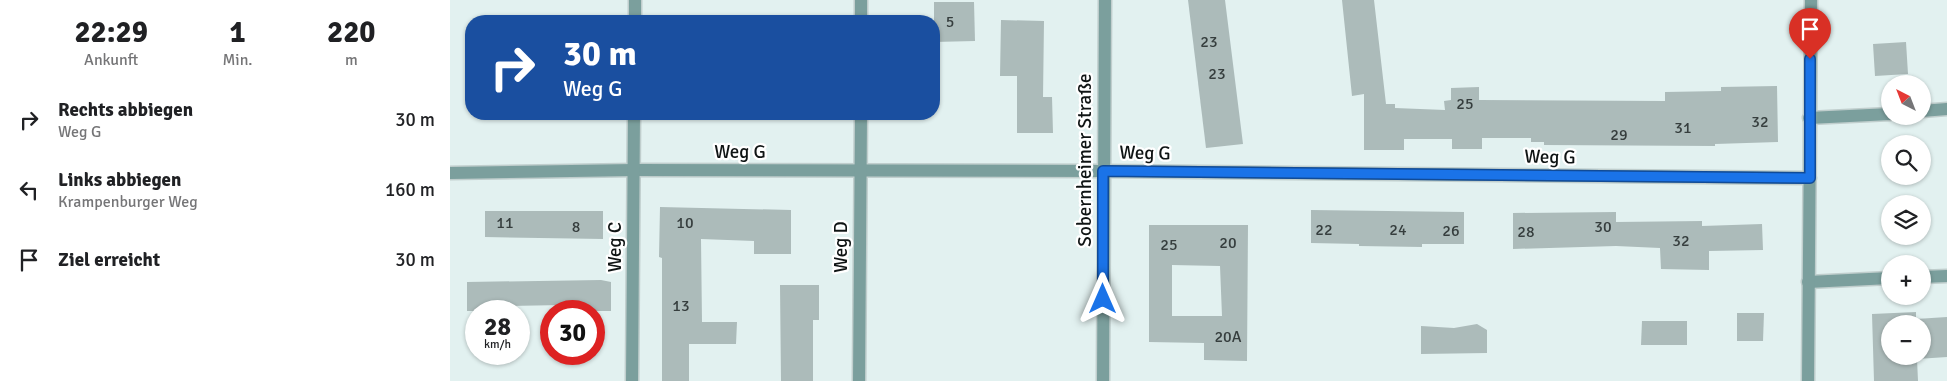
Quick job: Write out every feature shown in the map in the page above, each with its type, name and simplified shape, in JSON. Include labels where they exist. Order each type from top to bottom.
[{"type":"street","points":[[635,15],[636,0]]},
{"type":"street","points":[[861,0],[861,15]]},
{"type":"street","name":"Sobernheimer Straße","points":[[1103,381],[1105,0]]},
{"type":"street","points":[[1808,381],[1811,0]]},
{"type":"street","points":[[1931,110],[1947,109]]},
{"type":"street","points":[[1809,118],[1881,114]]},
{"type":"street","name":"Weg C","points":[[632,381],[634,120]]},
{"type":"street","name":"Weg D","points":[[859,381],[861,120]]},
{"type":"street","name":"Weg G","points":[[450,173],[634,170],[1103,171],[1810,178]]},
{"type":"street","points":[[1931,277],[1947,276]]},
{"type":"street","points":[[1808,282],[1881,278]]},
{"type":"building","points":[[1188,0],[1225,0],[1243,144],[1206,148]]},
{"type":"building","points":[[1342,0],[1374,0],[1386,104],[1395,104],[1395,108],[1445,110],[1444,101],[1451,100],[1451,88],[1479,87],[1479,100],[1665,101],[1665,92],[1721,91],[1721,87],[1777,86],[1778,142],[1715,144],[1715,146],[1544,145],[1544,142],[1531,142],[1531,138],[1482,138],[1482,149],[1452,149],[1452,139],[1404,139],[1404,150],[1364,150],[1364,94],[1352,96]]},
{"type":"building","points":[[934,2],[974,2],[975,41],[940,42],[940,15],[934,15]]},
{"type":"building","points":[[1001,20],[1044,21],[1043,97],[1052,97],[1053,133],[1017,133],[1017,76],[1000,76]]},
{"type":"building","points":[[1906,42],[1908,74],[1875,76],[1873,44]]},
{"type":"building","points":[[660,207],[791,210],[791,254],[754,254],[754,241],[701,239],[702,322],[737,322],[736,344],[689,344],[689,381],[662,381],[662,258],[659,257]]},
{"type":"building","points":[[1311,210],[1464,212],[1464,244],[1422,244],[1422,247],[1311,243]]},
{"type":"building","points":[[485,211],[603,211],[603,239],[485,237]]},
{"type":"building","points":[[1616,212],[1616,222],[1702,221],[1702,226],[1762,224],[1763,250],[1709,251],[1709,270],[1661,269],[1660,248],[1616,246],[1513,249],[1513,213]]},
{"type":"building","points":[[1149,225],[1248,225],[1247,361],[1204,360],[1204,343],[1149,342]],"holes":[[[1172,265],[1220,266],[1222,316],[1172,316]]]},
{"type":"building","points":[[601,280],[611,282],[611,311],[605,311],[605,300],[540,300],[540,305],[530,306],[530,300],[467,300],[467,282]]},
{"type":"building","points":[[780,285],[819,285],[819,320],[813,320],[813,381],[781,381]]},
{"type":"building","points":[[1916,312],[1916,315],[1881,315],[1881,365],[1917,365],[1918,381],[1874,381],[1872,314]]},
{"type":"building","points":[[1737,313],[1764,313],[1763,341],[1737,341]]},
{"type":"building","points":[[1947,317],[1947,357],[1931,358],[1931,318]]},
{"type":"building","points":[[1642,321],[1687,321],[1687,345],[1641,345]]},
{"type":"building","points":[[1477,324],[1487,330],[1487,353],[1421,354],[1421,326],[1454,328]]},
{"type":"route","points":[[1103,299],[1103,171],[1810,178],[1810,59]]}]
